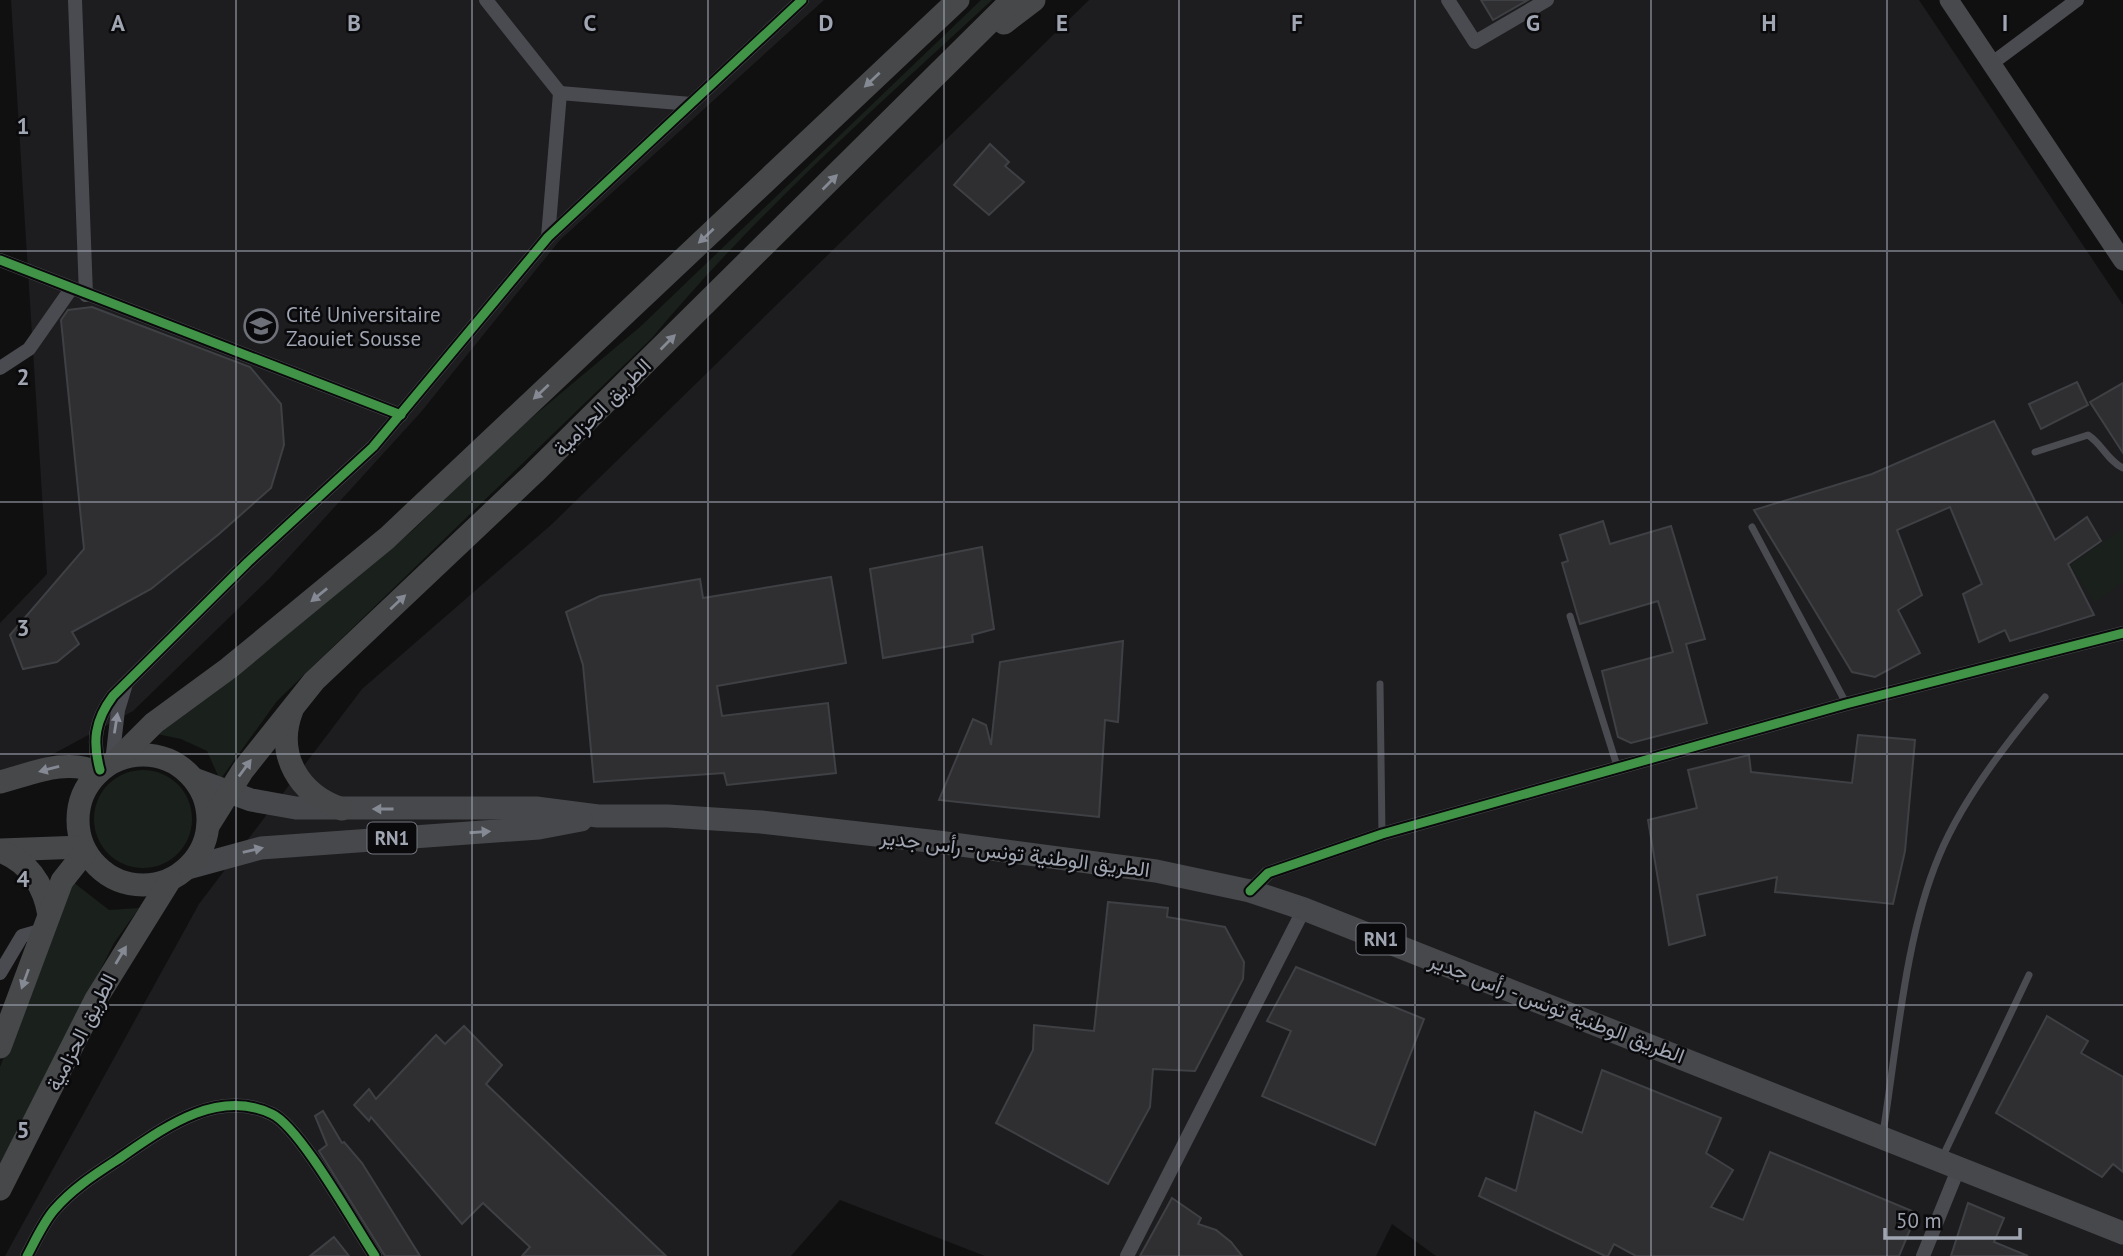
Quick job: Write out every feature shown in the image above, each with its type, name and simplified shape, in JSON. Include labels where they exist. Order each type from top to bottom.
[{"type":"highway","points":[[908,45],[948,0]]},
{"type":"highway","points":[[0,1048],[62,881],[84,849],[78,815],[87,785],[155,723],[229,668],[387,538],[958,0]]},
{"type":"highway","name":"الطريق الحزامية","points":[[208,826],[243,770],[314,681],[534,473],[1012,0]]},
{"type":"highway","points":[[938,75],[1034,0]]},
{"type":"highway","points":[[294,705],[286,737],[292,769],[312,795],[342,809]]},
{"type":"highway","name":"RN1","points":[[0,782],[61,766],[107,766],[138,755],[159,756],[178,765],[194,779]]},
{"type":"highway","points":[[179,874],[205,841],[208,826],[202,793],[194,779]]},
{"type":"highway","points":[[0,850],[84,849]]},
{"type":"highway","name":"RN1","points":[[84,849],[97,867],[122,882],[151,885],[179,874]]},
{"type":"highway","points":[[0,850],[22,863],[33,874],[46,900],[46,923]]},
{"type":"highway","name":"الطريق الحزامية","points":[[0,1189],[96,999],[179,874]]},
{"type":"main road","points":[[1949,0],[2123,261]]},
{"type":"main road","name":"الطريق الوطنية تونس - رأس جدير","points":[[194,779],[229,793],[296,808],[536,808],[598,816],[668,816],[761,822],[924,840],[1156,871],[1250,891],[1304,909],[2123,1233]]},
{"type":"main road","name":"الطريق الوطنية تونس - رأس جدير","points":[[179,874],[261,848],[539,828],[598,816]]},
{"type":"street","points":[[75,0],[86,295]]},
{"type":"street","points":[[486,0],[559,93],[548,237]]},
{"type":"street","points":[[107,766],[125,686],[247,562],[373,447],[548,237],[802,0]]},
{"type":"street","points":[[1448,0],[1475,43],[1547,0]]},
{"type":"street","points":[[1991,64],[2077,0]]},
{"type":"street","points":[[559,93],[691,104]]},
{"type":"street","points":[[0,260],[401,415]]},
{"type":"street","points":[[0,368],[36,341],[71,289]]},
{"type":"street","points":[[1250,891],[1268,873],[1382,835],[1846,704],[2123,633]]},
{"type":"street","points":[[1127,1256],[1304,909]]},
{"type":"street","points":[[0,973],[22,936],[46,923]]},
{"type":"street","points":[[27,1256],[52,1212],[74,1189],[184,1117],[213,1107],[247,1105],[274,1114],[296,1135],[375,1256]]},
{"type":"street","points":[[1923,1256],[1950,1164]]},
{"type":"lane","points":[[2035,452],[2088,435],[2123,468]]},
{"type":"lane","points":[[1752,527],[1846,704]]},
{"type":"lane","points":[[1570,616],[1618,769]]},
{"type":"lane","points":[[1380,684],[1382,835]]},
{"type":"lane","points":[[1882,1137],[1919,918],[1939,855],[2011,737],[2045,696]]},
{"type":"lane","points":[[1950,1164],[2029,975]]},
{"type":"shaded area","name":"Cité Universitaire Zaouiet Sousse","points":[[11,0],[824,0],[560,240],[421,412],[270,578],[133,711],[16,774],[0,776],[0,623],[47,574]]},
{"type":"shaded area","points":[[981,0],[992,0],[816,163],[732,248],[652,338],[277,701],[220,780],[207,751],[181,739],[152,733],[328,600],[412,531],[517,430],[640,327]]},
{"type":"shaded area","points":[[1089,0],[1919,0],[2123,305],[2123,1256],[1436,1256],[1392,1224],[1376,1256],[985,1256],[840,1200],[791,1256],[5,1256],[199,904],[362,689],[551,525]]},
{"type":"shaded area","points":[[2123,528],[2123,582],[2095,602],[2070,565]]},
{"type":"shaded area","points":[[143,770],[162,773],[178,784],[189,800],[192,819],[189,838],[178,854],[162,865],[143,868],[124,865],[108,854],[97,838],[94,819],[97,800],[108,784],[124,773]]},
{"type":"shaded area","points":[[73,882],[109,910],[139,908],[114,943],[0,1169],[0,1067]]},
{"type":"building","points":[[1481,0],[1528,0],[1493,20]]},
{"type":"building","points":[[990,144],[1009,162],[1005,166],[1024,182],[989,215],[954,185]]},
{"type":"building","points":[[92,307],[250,367],[281,404],[284,445],[271,488],[219,534],[151,589],[72,632],[79,644],[57,662],[23,669],[10,635],[84,549],[61,320],[68,310]]},
{"type":"building","points":[[2077,382],[2088,405],[2041,429],[2029,404]]},
{"type":"building","points":[[2123,383],[2123,453],[2090,402]]},
{"type":"building","points":[[1994,421],[2055,540],[2087,517],[2101,541],[2068,564],[2094,615],[2010,641],[2005,630],[1979,642],[1963,594],[1982,584],[1950,507],[1897,530],[1922,595],[1898,610],[1920,653],[1875,677],[1852,672],[1754,510],[1872,474]]},
{"type":"building","points":[[1603,521],[1610,544],[1671,526],[1705,639],[1686,644],[1707,723],[1631,743],[1618,737],[1602,671],[1673,652],[1658,601],[1580,624],[1562,563],[1568,561],[1560,535]]},
{"type":"building","points":[[982,547],[994,629],[972,635],[973,642],[883,658],[870,569]]},
{"type":"building","points":[[831,577],[846,663],[717,686],[722,716],[828,703],[836,773],[727,785],[724,773],[594,782],[583,665],[566,612],[600,596],[700,579],[703,598]]},
{"type":"building","points":[[1123,641],[1118,722],[1105,720],[1099,817],[939,800],[973,719],[986,725],[991,745],[1000,662]]},
{"type":"building","points":[[1858,735],[1915,740],[1905,851],[1893,904],[1775,892],[1777,877],[1697,895],[1705,935],[1669,945],[1648,820],[1697,808],[1688,770],[1749,755],[1751,772],[1852,783]]},
{"type":"building","points":[[1108,902],[1168,908],[1167,917],[1225,927],[1244,962],[1243,979],[1195,1071],[1153,1069],[1150,1107],[1108,1184],[996,1123],[1033,1050],[1034,1025],[1094,1031]]},
{"type":"building","points":[[1296,967],[1424,1019],[1375,1145],[1262,1096],[1291,1031],[1267,1021]]},
{"type":"building","points":[[2047,1016],[2088,1041],[2081,1053],[2123,1077],[2123,1172],[2113,1164],[2102,1177],[1996,1113]]},
{"type":"building","points":[[464,1026],[502,1065],[486,1084],[666,1256],[522,1256],[530,1247],[483,1203],[462,1224],[371,1117],[369,1121],[354,1105],[369,1089],[376,1099],[436,1035],[445,1044]]},
{"type":"building","points":[[1602,1070],[1721,1118],[1706,1153],[1733,1170],[1711,1207],[1743,1220],[1770,1152],[1917,1213],[1899,1256],[1636,1256],[1614,1244],[1608,1256],[1605,1256],[1479,1196],[1486,1178],[1516,1191],[1535,1112],[1582,1133]]},
{"type":"building","points":[[323,1111],[342,1143],[344,1142],[362,1163],[420,1256],[385,1256],[319,1151],[327,1145],[315,1116]]},
{"type":"building","points":[[1172,1198],[1201,1218],[1198,1224],[1216,1230],[1231,1242],[1242,1256],[1140,1256]]},
{"type":"building","points":[[1968,1203],[2004,1218],[1994,1242],[2028,1256],[1951,1256]]},
{"type":"building","points":[[334,1237],[349,1256],[310,1256]]},
{"type":"cycle path","points":[[100,770],[96,750],[97,731],[102,714],[113,696],[248,562],[373,447],[548,237],[802,0]]},
{"type":"cycle path","points":[[0,260],[401,415]]},
{"type":"cycle path","points":[[1250,891],[1268,873],[1382,834],[1846,704],[2123,633]]},
{"type":"cycle path","points":[[27,1256],[50,1215],[68,1195],[84,1183],[171,1125],[210,1109],[230,1106],[251,1107],[272,1114],[284,1123],[312,1157],[375,1256]]},
{"type":"place","name":"Cité Universitaire Zaouiet Sousse","points":[[261,326]]}]
